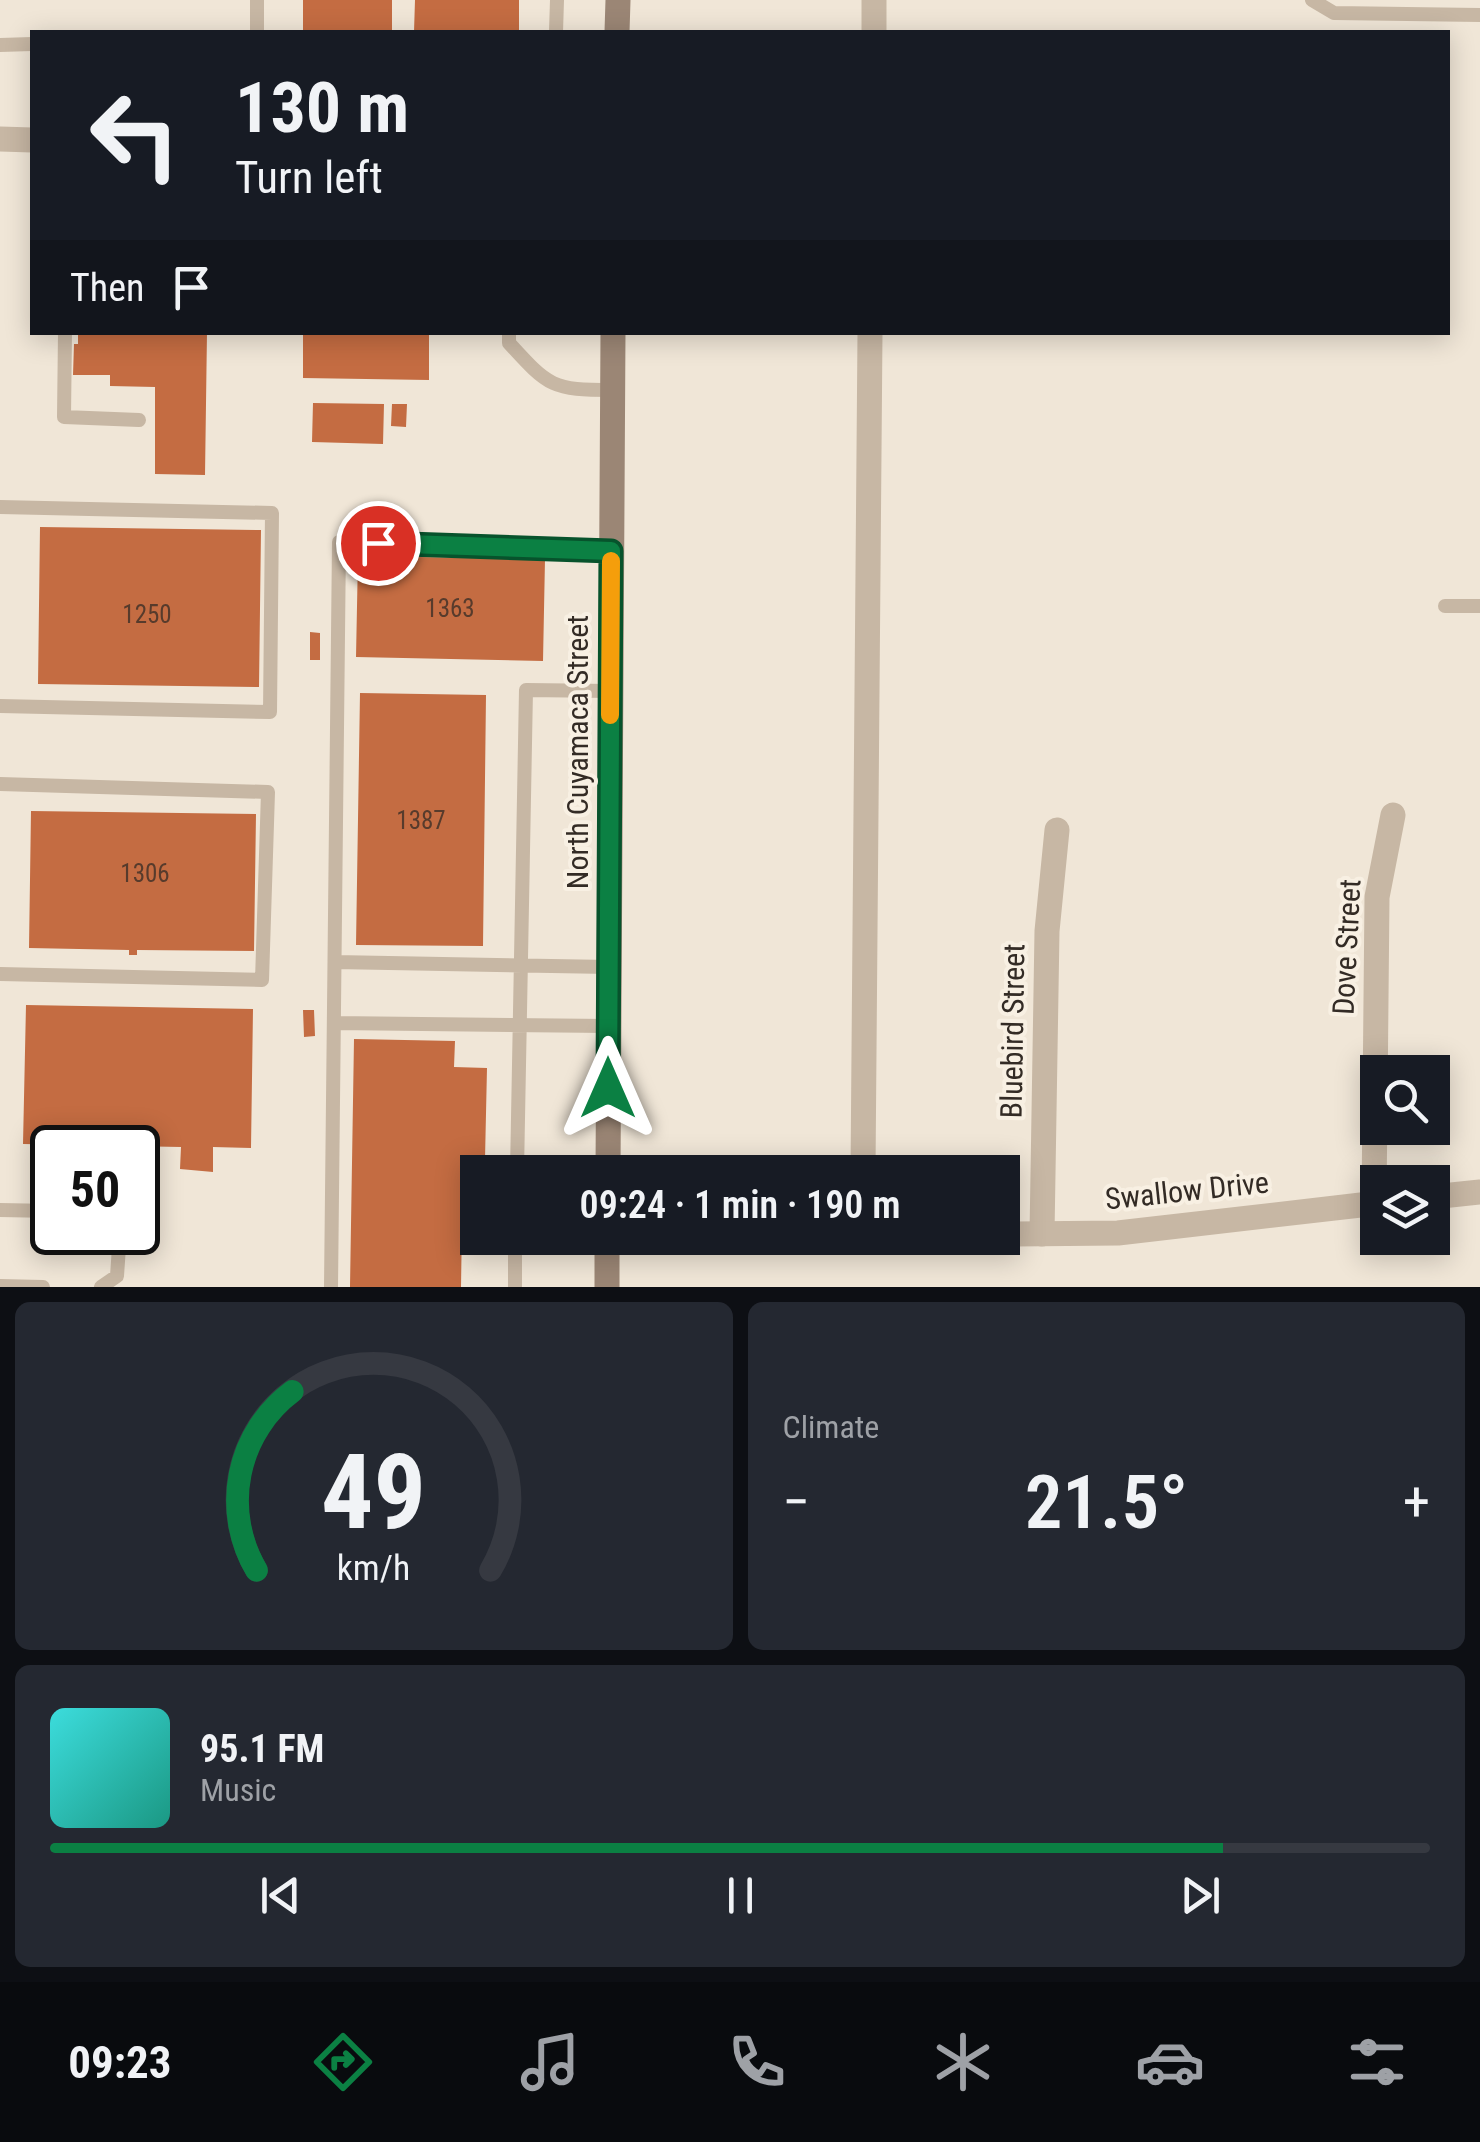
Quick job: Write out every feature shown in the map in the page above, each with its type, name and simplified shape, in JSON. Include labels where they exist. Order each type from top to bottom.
[{"type":"main road","points":[[617,30],[618,0]]},
{"type":"main road","name":"North Cuyamaca Street","points":[[608,1155],[613,335]]},
{"type":"main road","points":[[607,1255],[607,1287]]},
{"type":"street","points":[[874,0],[874,30]]},
{"type":"street","points":[[0,139],[30,140]]},
{"type":"street","points":[[863,1155],[870,335]]},
{"type":"street","name":"Dove Street","points":[[1376,1165],[1377,897],[1393,814]]},
{"type":"street","name":"Bluebird Street","points":[[1042,1234],[1047,931],[1056,830]]},
{"type":"street","points":[[1450,1195],[1480,1192]]},
{"type":"street","name":"Swallow Drive","points":[[1020,1234],[1118,1233],[1360,1205]]},
{"type":"lane","points":[[256,30],[257,0]]},
{"type":"lane","points":[[556,30],[557,0]]},
{"type":"lane","points":[[1312,0],[1334,13],[1480,16]]},
{"type":"lane","points":[[0,45],[30,44]]},
{"type":"lane","points":[[65,335],[64,418],[138,420]]},
{"type":"lane","points":[[509,335],[509,343],[545,382],[572,390],[612,390]]},
{"type":"lane","points":[[0,507],[272,513],[270,712],[0,706]]},
{"type":"lane","points":[[331,1287],[339,542],[611,551]]},
{"type":"lane","points":[[1445,606],[1480,606]]},
{"type":"lane","points":[[517,1155],[526,690],[610,690]]},
{"type":"lane","points":[[0,784],[268,792],[262,980],[0,974]]},
{"type":"lane","points":[[335,962],[609,967]]},
{"type":"lane","points":[[334,1022],[608,1026]]},
{"type":"lane","points":[[0,1210],[30,1210]]},
{"type":"lane","points":[[101,1287],[118,1276],[119,1255]]},
{"type":"lane","points":[[514,1287],[515,1255]]},
{"type":"lane","points":[[0,1286],[43,1287]]},
{"type":"building","points":[[303,0],[392,0],[392,30],[303,30]]},
{"type":"building","points":[[415,0],[519,0],[519,30],[414,30]]},
{"type":"building","points":[[78,335],[207,335],[205,475],[155,474],[155,387],[110,386],[110,375],[73,375],[74,344],[78,344]]},
{"type":"building","points":[[303,335],[429,335],[429,380],[303,378]]},
{"type":"building","points":[[313,403],[384,404],[383,444],[312,442]]},
{"type":"building","points":[[392,404],[407,404],[406,427],[391,426]]},
{"type":"building","points":[[40,527],[261,530],[259,687],[38,684]]},
{"type":"building","points":[[358,556],[545,559],[543,661],[356,657]]},
{"type":"building","points":[[310,632],[320,633],[320,660],[310,660]]},
{"type":"building","points":[[360,693],[486,695],[483,946],[356,945]]},
{"type":"building","points":[[31,811],[256,814],[254,951],[137,950],[137,955],[129,955],[129,950],[29,948]]},
{"type":"building","points":[[26,1005],[253,1009],[251,1148],[213,1147],[213,1172],[180,1169],[181,1147],[160,1147],[160,1125],[30,1125],[30,1144],[23,1144]]},
{"type":"building","points":[[303,1010],[314,1010],[315,1036],[304,1037]]},
{"type":"building","points":[[354,1039],[455,1041],[454,1067],[487,1068],[485,1155],[460,1155],[461,1287],[350,1287]]},
{"type":"slow traffic","points":[[610,715],[611,561]]},
{"type":"route","points":[[378,543],[611,551],[608,1088]]}]
